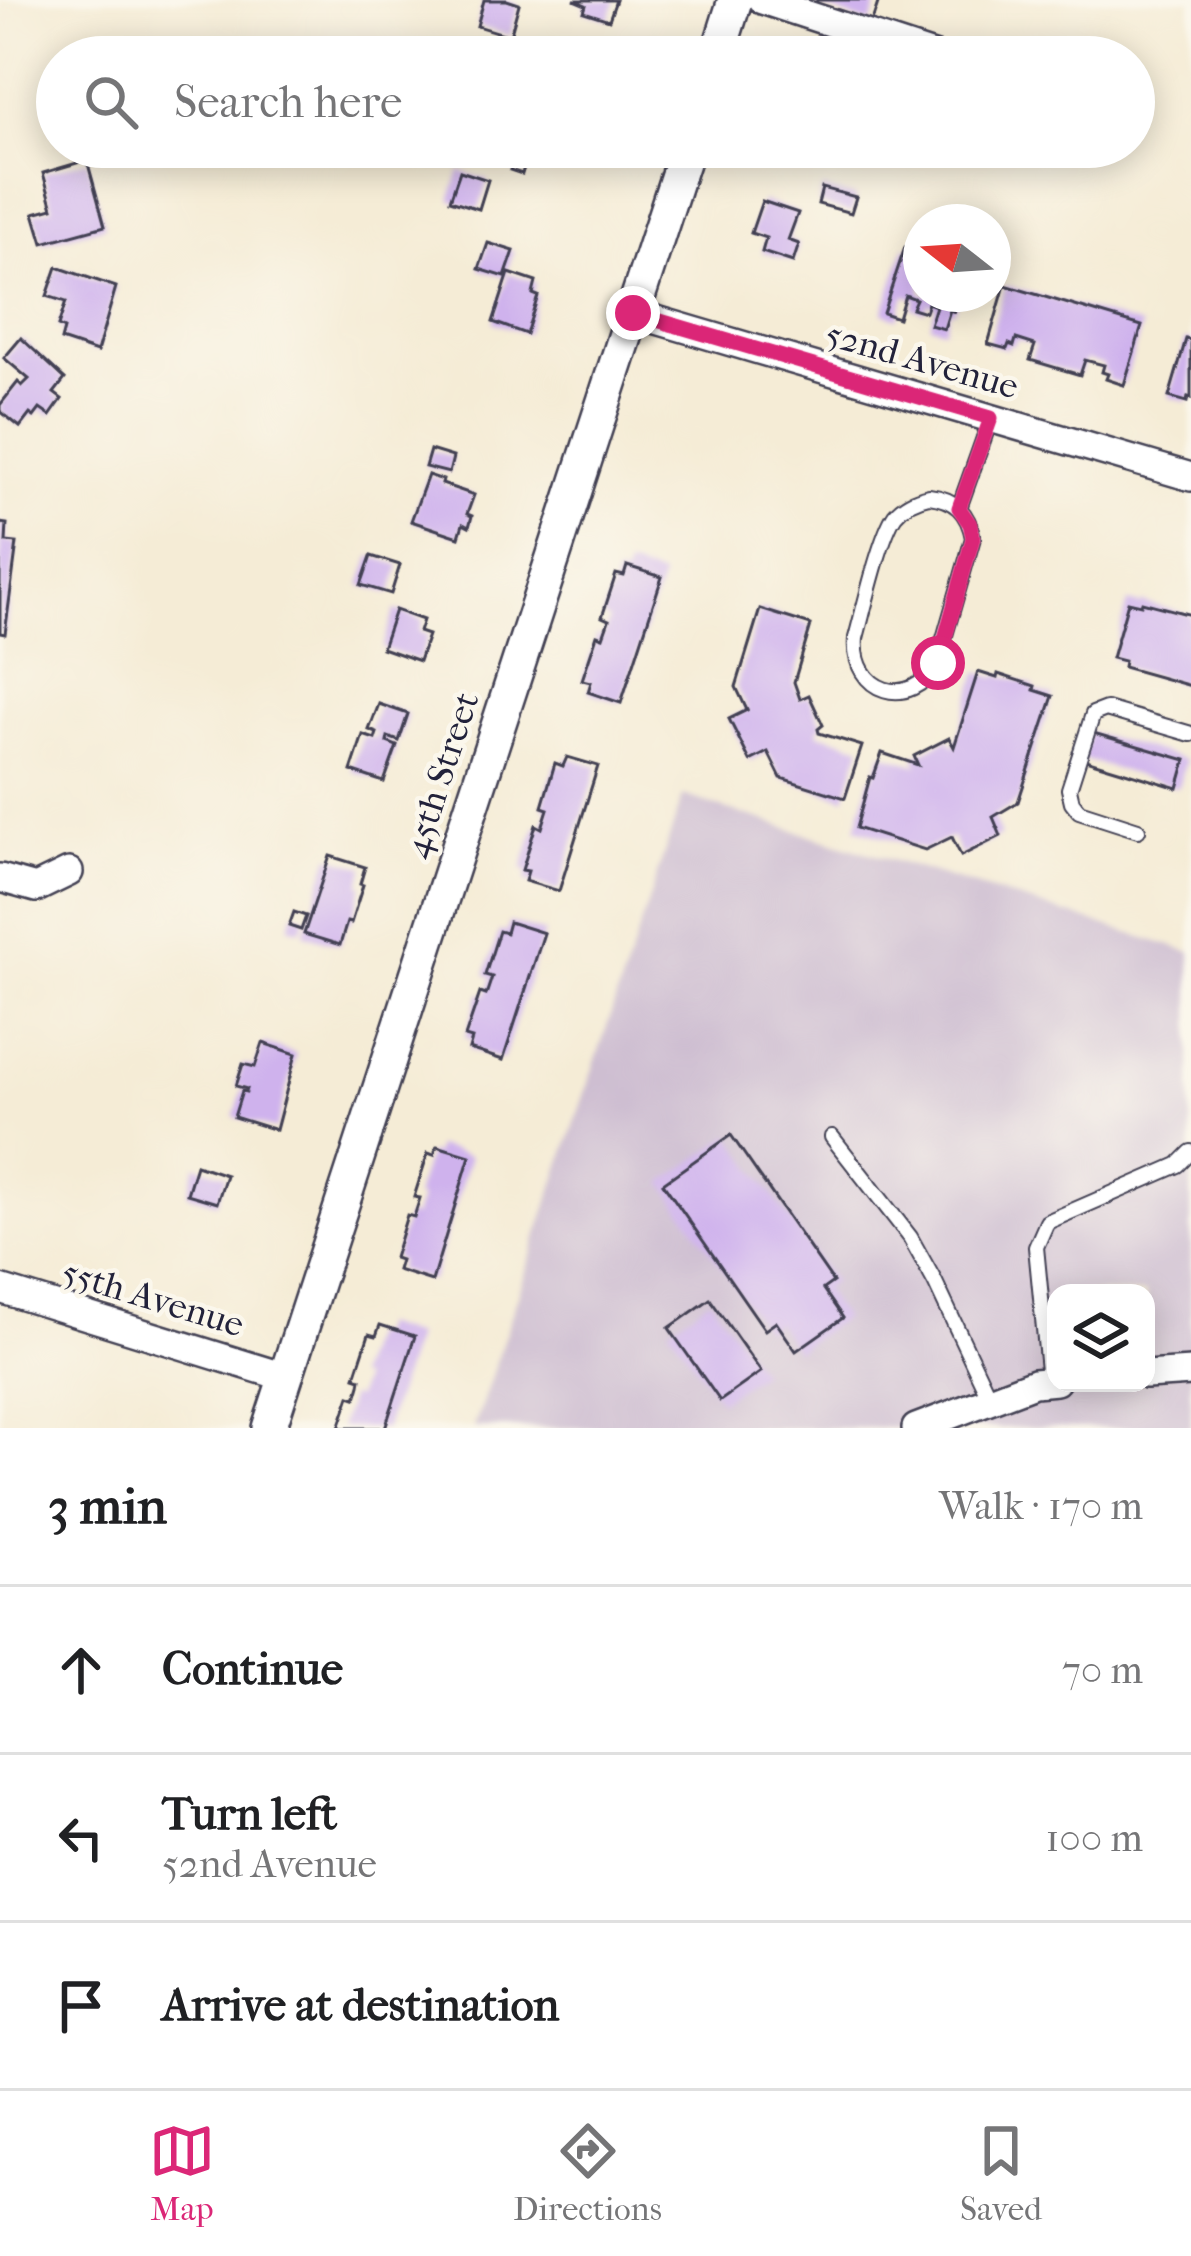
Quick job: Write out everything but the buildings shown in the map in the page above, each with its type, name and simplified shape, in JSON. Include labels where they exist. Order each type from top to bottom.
[{"type":"street","points":[[723,36],[735,0]]},
{"type":"street","points":[[763,0],[872,36]]},
{"type":"street","name":"45th Street","points":[[269,1428],[680,168]]},
{"type":"street","name":"52nd Avenue","points":[[633,313],[1191,477]]},
{"type":"street","points":[[0,878],[36,888],[69,872]]},
{"type":"street","name":"55th Avenue","points":[[0,1288],[285,1377]]},
{"type":"street","points":[[1155,1374],[1191,1372]]},
{"type":"street","points":[[916,1428],[1047,1382]]},
{"type":"lane","points":[[959,508],[991,418]]},
{"type":"lane","points":[[942,498],[959,508],[973,538],[938,663],[920,686],[906,691],[878,687],[858,666],[855,652],[888,528],[904,506],[916,499],[942,498]]},
{"type":"lane","points":[[1138,830],[1078,811],[1072,802],[1069,789],[1093,714],[1106,709],[1191,734]]},
{"type":"lane","points":[[832,1138],[910,1237],[990,1399]]},
{"type":"lane","points":[[1047,1333],[1036,1246],[1047,1222],[1178,1165],[1191,1152]]},
{"type":"shaded area","points":[[683,796],[1191,952],[1191,1428],[474,1428]]},
{"type":"route","points":[[633,313],[991,418],[959,508],[973,538],[938,663]]}]
